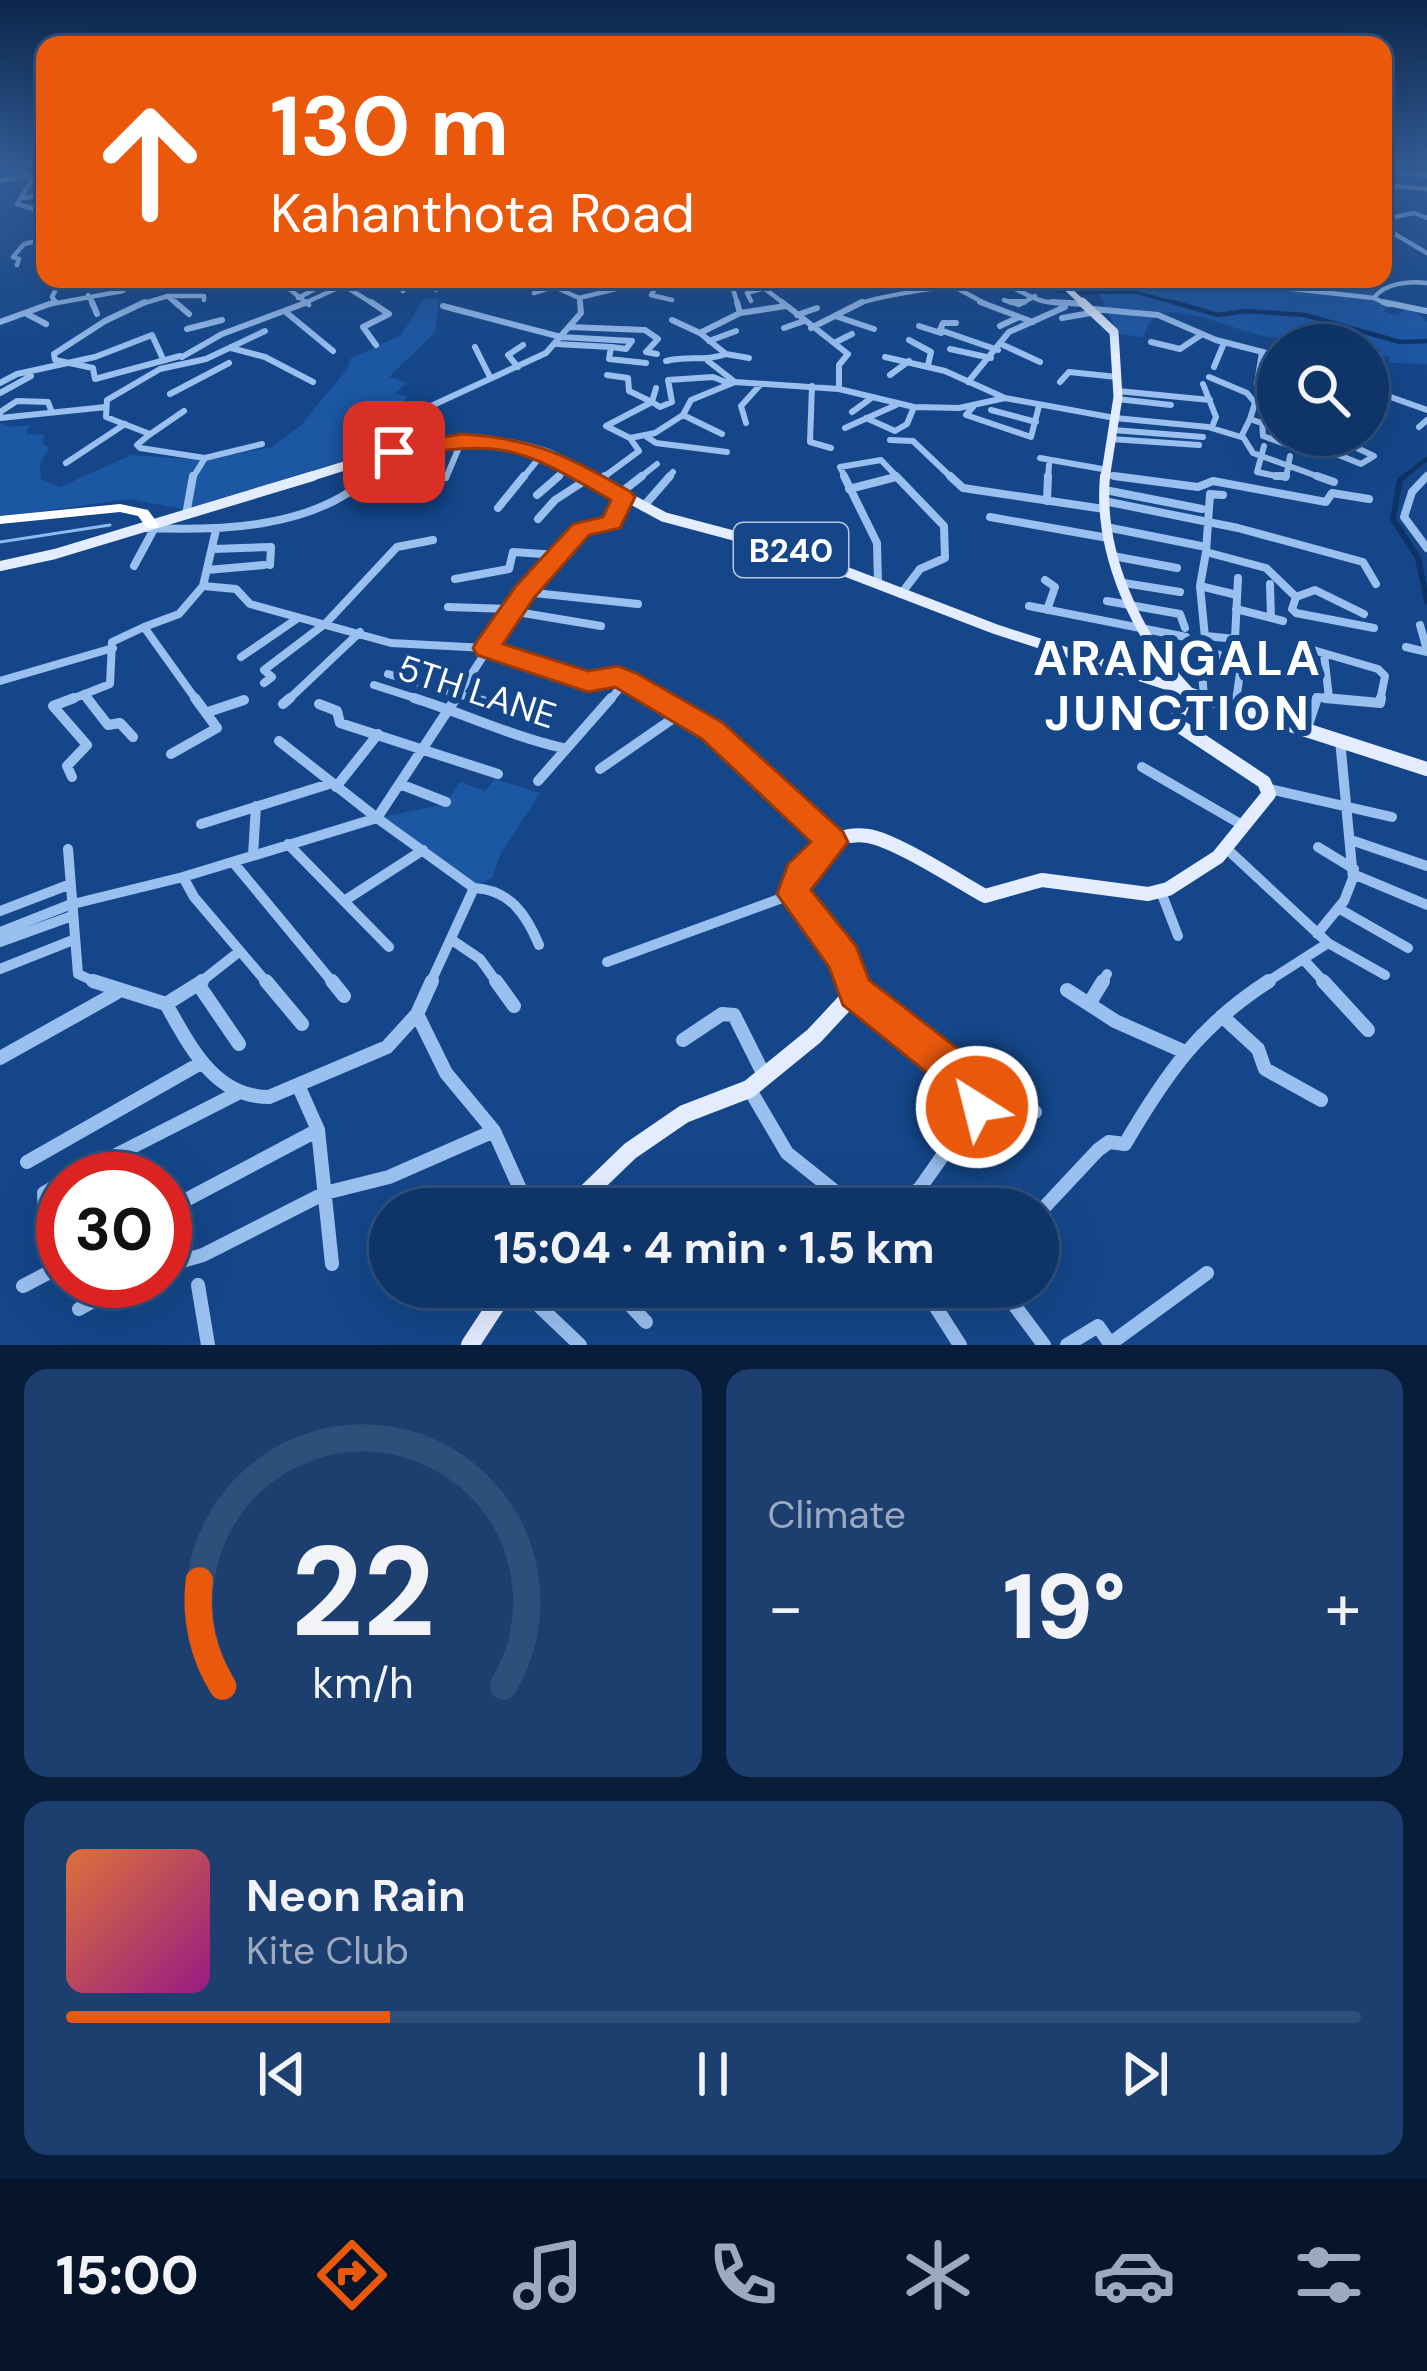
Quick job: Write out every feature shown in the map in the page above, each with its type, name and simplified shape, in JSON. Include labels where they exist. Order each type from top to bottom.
[{"type":"highway","points":[[0,520],[120,508],[143,513],[149,527]]},
{"type":"highway","points":[[0,530],[110,513],[135,517],[149,527]]},
{"type":"main road","points":[[591,1188],[630,1151],[684,1114],[757,1082],[814,1036],[855,992],[844,958],[793,894],[800,874],[832,842],[856,832],[873,836],[985,896],[1042,880],[1137,894],[1161,892],[1189,880],[1227,849],[1270,789],[1178,728],[1174,720],[1180,689],[1144,628],[1107,532],[1104,500],[1118,395],[1114,332],[1066,288]]},
{"type":"main road","name":"B240","points":[[2,566],[149,527],[409,447],[462,440],[514,443],[544,452],[672,520],[792,551],[901,594],[1427,769]]},
{"type":"main road","points":[[470,1345],[494,1308]]},
{"type":"street","points":[[1396,231],[1409,245],[1427,253]]},
{"type":"street","points":[[17,265],[19,259],[13,257],[20,247],[36,241]]},
{"type":"street","points":[[1392,288],[1404,280],[1427,283]]},
{"type":"street","points":[[56,288],[52,297],[56,302]]},
{"type":"street","points":[[0,322],[56,302],[127,288]]},
{"type":"street","points":[[286,288],[309,305]]},
{"type":"street","points":[[298,298],[317,288]]},
{"type":"street","points":[[186,360],[194,349],[232,331],[309,305],[342,288]]},
{"type":"street","points":[[349,288],[389,314],[363,327],[376,345]]},
{"type":"street","points":[[400,288],[403,291]]},
{"type":"street","points":[[533,293],[549,288]]},
{"type":"street","points":[[560,288],[579,298],[621,288]]},
{"type":"street","points":[[656,288],[651,295],[672,300]]},
{"type":"street","points":[[735,288],[740,313]]},
{"type":"street","points":[[751,301],[747,293],[765,288],[848,354],[839,365],[842,389],[834,402]]},
{"type":"street","points":[[812,328],[871,298],[945,288]]},
{"type":"street","points":[[956,288],[1035,325]]},
{"type":"street","points":[[1019,288],[1084,307],[1158,314],[1224,343],[1257,351]]},
{"type":"street","points":[[1285,288],[1374,298],[1390,306],[1427,311]]},
{"type":"street","points":[[1374,298],[1378,291],[1392,288]]},
{"type":"street","points":[[204,300],[198,293],[152,296],[78,334],[54,354],[69,365],[93,368],[95,379],[163,359],[186,360],[204,376]]},
{"type":"street","points":[[88,296],[97,314]]},
{"type":"street","points":[[167,296],[168,302],[189,314]]},
{"type":"street","points":[[1004,300],[1019,304],[1035,296]]},
{"type":"street","points":[[409,447],[425,411],[449,394],[518,367],[559,340],[581,313],[579,298]]},
{"type":"street","points":[[968,311],[983,304]]},
{"type":"street","points":[[252,305],[262,320]]},
{"type":"street","points":[[443,306],[559,340],[629,348],[632,341],[559,340]]},
{"type":"street","points":[[700,333],[740,313],[786,307]]},
{"type":"street","points":[[1062,318],[1084,307]]},
{"type":"street","points":[[968,382],[1009,332],[1084,307]]},
{"type":"street","points":[[784,328],[817,308]]},
{"type":"street","points":[[215,312],[232,331]]},
{"type":"street","points":[[287,313],[333,351]]},
{"type":"street","points":[[27,314],[46,325]]},
{"type":"street","points":[[835,316],[874,329]]},
{"type":"street","points":[[1000,326],[1019,317]]},
{"type":"street","points":[[194,349],[186,327],[222,320]]},
{"type":"street","points":[[672,320],[700,333],[726,354]]},
{"type":"street","points":[[522,328],[530,321]]},
{"type":"street","points":[[941,333],[943,323],[956,323]]},
{"type":"street","points":[[538,332],[547,324]]},
{"type":"street","points":[[919,326],[1040,362]]},
{"type":"street","points":[[570,327],[645,330],[658,339],[673,340]]},
{"type":"street","points":[[149,435],[106,417],[106,400],[150,375],[266,331]]},
{"type":"street","points":[[710,340],[736,331]]},
{"type":"street","points":[[834,344],[851,334]]},
{"type":"street","points":[[1151,342],[1180,349],[1201,334]]},
{"type":"street","points":[[0,383],[69,365],[152,335],[163,359]]},
{"type":"street","points":[[657,354],[646,352],[658,339]]},
{"type":"street","points":[[909,340],[932,352],[931,366],[923,376]]},
{"type":"street","points":[[134,341],[140,350]]},
{"type":"street","points":[[1214,367],[1224,343]]},
{"type":"street","points":[[518,367],[508,355],[523,345]]},
{"type":"street","points":[[231,347],[265,357],[313,382]]},
{"type":"street","points":[[475,347],[490,377]]},
{"type":"street","points":[[611,347],[608,359],[646,364]]},
{"type":"street","points":[[950,349],[991,358]]},
{"type":"street","points":[[707,361],[726,354],[749,358]]},
{"type":"street","points":[[666,361],[689,355],[707,361],[724,379]]},
{"type":"street","points":[[885,357],[931,366],[1005,398],[1113,429],[1201,441]]},
{"type":"street","points":[[890,374],[909,362]]},
{"type":"street","points":[[170,394],[229,363]]},
{"type":"street","points":[[0,392],[41,370]]},
{"type":"street","points":[[1060,382],[1069,372],[1117,376]]},
{"type":"street","points":[[607,375],[628,378],[628,391],[660,407],[672,402],[670,379],[842,389],[914,407],[971,406],[1005,398]]},
{"type":"street","points":[[656,388],[652,402],[606,425],[611,432],[647,437],[683,416],[691,400],[724,379]]},
{"type":"street","points":[[1212,428],[1216,417],[1206,380],[1250,396],[1255,404],[1244,437],[1249,450],[1257,451]]},
{"type":"street","points":[[746,423],[741,406],[761,384]]},
{"type":"street","points":[[812,386],[810,442],[831,448]]},
{"type":"street","points":[[852,412],[881,391]]},
{"type":"street","points":[[1118,395],[1210,400]]},
{"type":"street","points":[[1118,395],[1171,405]]},
{"type":"street","points":[[845,428],[906,396]]},
{"type":"street","points":[[1389,396],[1427,410]]},
{"type":"street","points":[[51,410],[48,402],[17,401],[0,412],[0,418],[106,407]]},
{"type":"street","points":[[971,406],[966,416],[1031,437],[1039,406]]},
{"type":"street","points":[[866,418],[896,431],[907,424],[914,407]]},
{"type":"street","points":[[184,410],[137,445],[205,458],[262,444]]},
{"type":"street","points":[[991,410],[1036,422]]},
{"type":"street","points":[[683,416],[722,434]]},
{"type":"street","points":[[1250,418],[1257,420]]},
{"type":"street","points":[[66,463],[125,424]]},
{"type":"street","points":[[1113,429],[1212,428],[1244,437]]},
{"type":"street","points":[[647,437],[656,443],[727,452]]},
{"type":"street","points":[[538,520],[555,500],[637,454],[630,438]]},
{"type":"street","points":[[446,478],[462,440]]},
{"type":"street","points":[[890,440],[913,441],[963,488],[1047,501],[1104,500],[1202,509]]},
{"type":"street","points":[[134,566],[149,527],[216,530],[333,501],[355,489],[394,452]]},
{"type":"street","points":[[498,508],[544,452]]},
{"type":"street","points":[[1260,456],[1257,472],[1286,478],[1288,461]]},
{"type":"street","points":[[1274,456],[1334,482]]},
{"type":"street","points":[[1341,456],[1361,464],[1375,456]]},
{"type":"street","points":[[186,515],[192,478],[205,458]]},
{"type":"street","points":[[878,584],[877,543],[840,466],[877,458],[944,526],[942,562],[920,569],[901,594]]},
{"type":"street","points":[[1040,458],[1198,487],[1213,481],[1326,502],[1332,493],[1369,500]]},
{"type":"street","points":[[0,932],[377,818],[525,592],[581,529],[612,523],[621,496],[656,464]]},
{"type":"street","points":[[1047,501],[1049,464]]},
{"type":"street","points":[[537,495],[569,466]]},
{"type":"street","points":[[644,507],[673,472]]},
{"type":"street","points":[[1427,476],[1412,492],[1404,517],[1427,548]]},
{"type":"street","points":[[849,489],[896,477]]},
{"type":"street","points":[[995,493],[997,478]]},
{"type":"street","points":[[1204,697],[1202,672],[1207,652],[1200,586],[1211,522],[1210,494],[1223,495]]},
{"type":"street","points":[[1104,500],[1363,562],[1376,584]]},
{"type":"street","points":[[990,518],[1206,549],[1266,568],[1296,597]]},
{"type":"street","points":[[72,777],[67,766],[87,745],[53,706],[110,684],[112,642],[177,618],[203,586],[216,530]]},
{"type":"street","points":[[264,683],[272,677],[264,670],[326,623],[397,547],[408,541],[433,540]]},
{"type":"street","points":[[207,570],[267,565],[271,548],[213,549]]},
{"type":"street","points":[[455,580],[509,569],[513,552],[522,549],[558,554]]},
{"type":"street","points":[[1113,556],[1177,568]]},
{"type":"street","points":[[1206,636],[1235,640],[1238,578]]},
{"type":"street","points":[[1046,580],[1055,587],[1047,610]]},
{"type":"street","points":[[1124,583],[1180,592]]},
{"type":"street","points":[[1270,584],[1271,618]]},
{"type":"street","points":[[203,586],[236,589],[250,604],[391,643],[486,648],[588,681],[618,676],[712,731],[832,842]]},
{"type":"street","points":[[1200,586],[1237,595]]},
{"type":"street","points":[[1296,597],[1316,590],[1364,614]]},
{"type":"street","points":[[525,592],[638,604]]},
{"type":"street","points":[[1296,597],[1292,609],[1296,613],[1374,628]]},
{"type":"street","points":[[1029,606],[1185,632],[1183,615],[1107,601]]},
{"type":"street","points":[[448,607],[512,610],[601,626]]},
{"type":"street","points":[[1236,609],[1283,621]]},
{"type":"street","points":[[241,656],[298,618]]},
{"type":"street","points":[[1406,647],[1427,651],[1420,625]]},
{"type":"street","points":[[144,628],[217,728],[171,754]]},
{"type":"street","points":[[283,704],[360,632]]},
{"type":"street","points":[[0,681],[113,648]]},
{"type":"street","points":[[1207,652],[1241,666],[1234,706]]},
{"type":"street","points":[[1329,698],[1318,652],[1397,674]]},
{"type":"street","points":[[1307,728],[1317,698],[1380,703],[1383,671]]},
{"type":"street","points":[[388,674],[541,717]]},
{"type":"street","points":[[538,781],[626,681]]},
{"type":"street","name":"5TH LANE","points":[[374,685],[450,707],[482,719],[497,731],[563,748]]},
{"type":"street","points":[[84,694],[108,725],[120,723],[133,737]]},
{"type":"street","points":[[208,712],[244,700]]},
{"type":"street","points":[[319,704],[337,711],[340,723],[498,774]]},
{"type":"street","points":[[600,770],[681,713]]},
{"type":"street","points":[[201,824],[333,786],[378,734]]},
{"type":"street","points":[[1059,1192],[1109,1142],[1125,1144],[1185,1052],[1222,1016],[1303,959],[1323,939],[1353,886],[1340,740]]},
{"type":"street","points":[[279,741],[474,888],[499,891],[518,905],[539,945]]},
{"type":"street","points":[[1142,767],[1244,826]]},
{"type":"street","points":[[400,784],[446,802]]},
{"type":"street","points":[[1270,789],[1392,817]]},
{"type":"street","points":[[253,855],[256,806]]},
{"type":"street","points":[[1351,840],[1427,866]]},
{"type":"street","points":[[287,844],[389,947]]},
{"type":"street","points":[[1318,847],[1354,871],[1427,904]]},
{"type":"street","points":[[68,848],[78,974],[116,992],[166,1004],[240,951]]},
{"type":"street","points":[[1227,849],[1323,939],[1385,975]]},
{"type":"street","points":[[344,901],[423,850]]},
{"type":"street","points":[[233,862],[344,995]]},
{"type":"street","points":[[183,877],[194,897],[302,1024]]},
{"type":"street","points":[[0,911],[68,885]]},
{"type":"street","points":[[166,1004],[201,1063],[238,1093],[253,1100],[298,1085],[387,1048],[417,1013],[474,888]]},
{"type":"street","points":[[1161,892],[1178,936]]},
{"type":"street","points":[[608,962],[793,894]]},
{"type":"street","points":[[1338,908],[1408,948]]},
{"type":"street","points":[[0,942],[70,910]]},
{"type":"street","points":[[0,969],[73,940]]},
{"type":"street","points":[[452,940],[480,959],[514,1006]]},
{"type":"street","points":[[1303,959],[1369,1030]]},
{"type":"street","points":[[1089,1004],[1107,974]]},
{"type":"street","points":[[198,984],[239,1044]]},
{"type":"street","points":[[1067,990],[1115,1021],[1185,1052]]},
{"type":"street","points":[[0,1058],[116,992]]},
{"type":"street","points":[[855,992],[931,1050],[972,1092],[977,1107],[920,1188]]},
{"type":"street","points":[[417,1013],[446,1073],[494,1131],[520,1188]]},
{"type":"street","points":[[683,1040],[722,1014],[734,1015],[787,1153],[831,1188]]},
{"type":"street","points":[[1222,1016],[1258,1049],[1264,1070],[1321,1100]]},
{"type":"street","points":[[28,1162],[201,1063]]},
{"type":"street","points":[[972,1092],[989,1084],[1036,1112]]},
{"type":"street","points":[[298,1085],[318,1130],[332,1222],[332,1264]]},
{"type":"street","points":[[123,1152],[238,1093]]},
{"type":"street","points":[[192,1197],[318,1130]]},
{"type":"street","points":[[192,1258],[325,1193],[389,1177],[494,1131]]},
{"type":"street","points":[[1067,1345],[1098,1326],[1111,1344],[1207,1273]]},
{"type":"street","points":[[23,1286],[36,1279]]},
{"type":"street","points":[[198,1285],[208,1345]]},
{"type":"street","points":[[541,1308],[580,1345]]},
{"type":"street","points":[[633,1308],[646,1322]]},
{"type":"street","points":[[936,1308],[960,1345]]},
{"type":"street","points":[[1017,1308],[1045,1345]]},
{"type":"shaded area","points":[[1100,288],[1371,288],[1390,306],[1383,311],[1398,316],[1403,310],[1415,311],[1427,322],[1427,364],[1389,363],[1389,324],[1257,324],[1257,334],[1176,313],[1153,318],[1144,338],[1118,333]]},
{"type":"shaded area","points":[[424,299],[439,299],[435,332],[389,377],[407,382],[395,393],[408,397],[390,415],[400,429],[410,432],[405,444],[187,510],[129,499],[0,517],[0,423],[30,425],[26,434],[44,435],[43,443],[49,448],[40,464],[41,479],[60,487],[131,455],[204,460],[272,447],[302,424],[348,368],[350,359],[401,335]]},
{"type":"shaded area","points":[[495,779],[540,793],[501,853],[492,878],[476,885],[382,817],[446,804],[460,782],[485,791]]},
{"type":"waterway","points":[[1048,288],[1071,293]]},
{"type":"waterway","points":[[1077,293],[1135,292],[1183,305]]},
{"type":"waterway","points":[[1173,302],[1218,315],[1245,311],[1305,315],[1400,342],[1427,341]]},
{"type":"waterway","points":[[1401,479],[1427,459]]},
{"type":"waterway","points":[[1405,476],[1400,480],[1393,519],[1418,558],[1427,601]]},
{"type":"waterway","points":[[0,542],[110,525]]},
{"type":"district","name":"ARANGALA JUNCTION","points":[[1178,686]]},
{"type":"route","points":[[394,452],[462,440],[514,443],[544,452],[623,497],[612,523],[581,529],[525,592],[486,648],[588,681],[618,676],[712,731],[832,842],[800,874],[793,894],[844,958],[855,992],[949,1065],[972,1092],[977,1107]]}]
